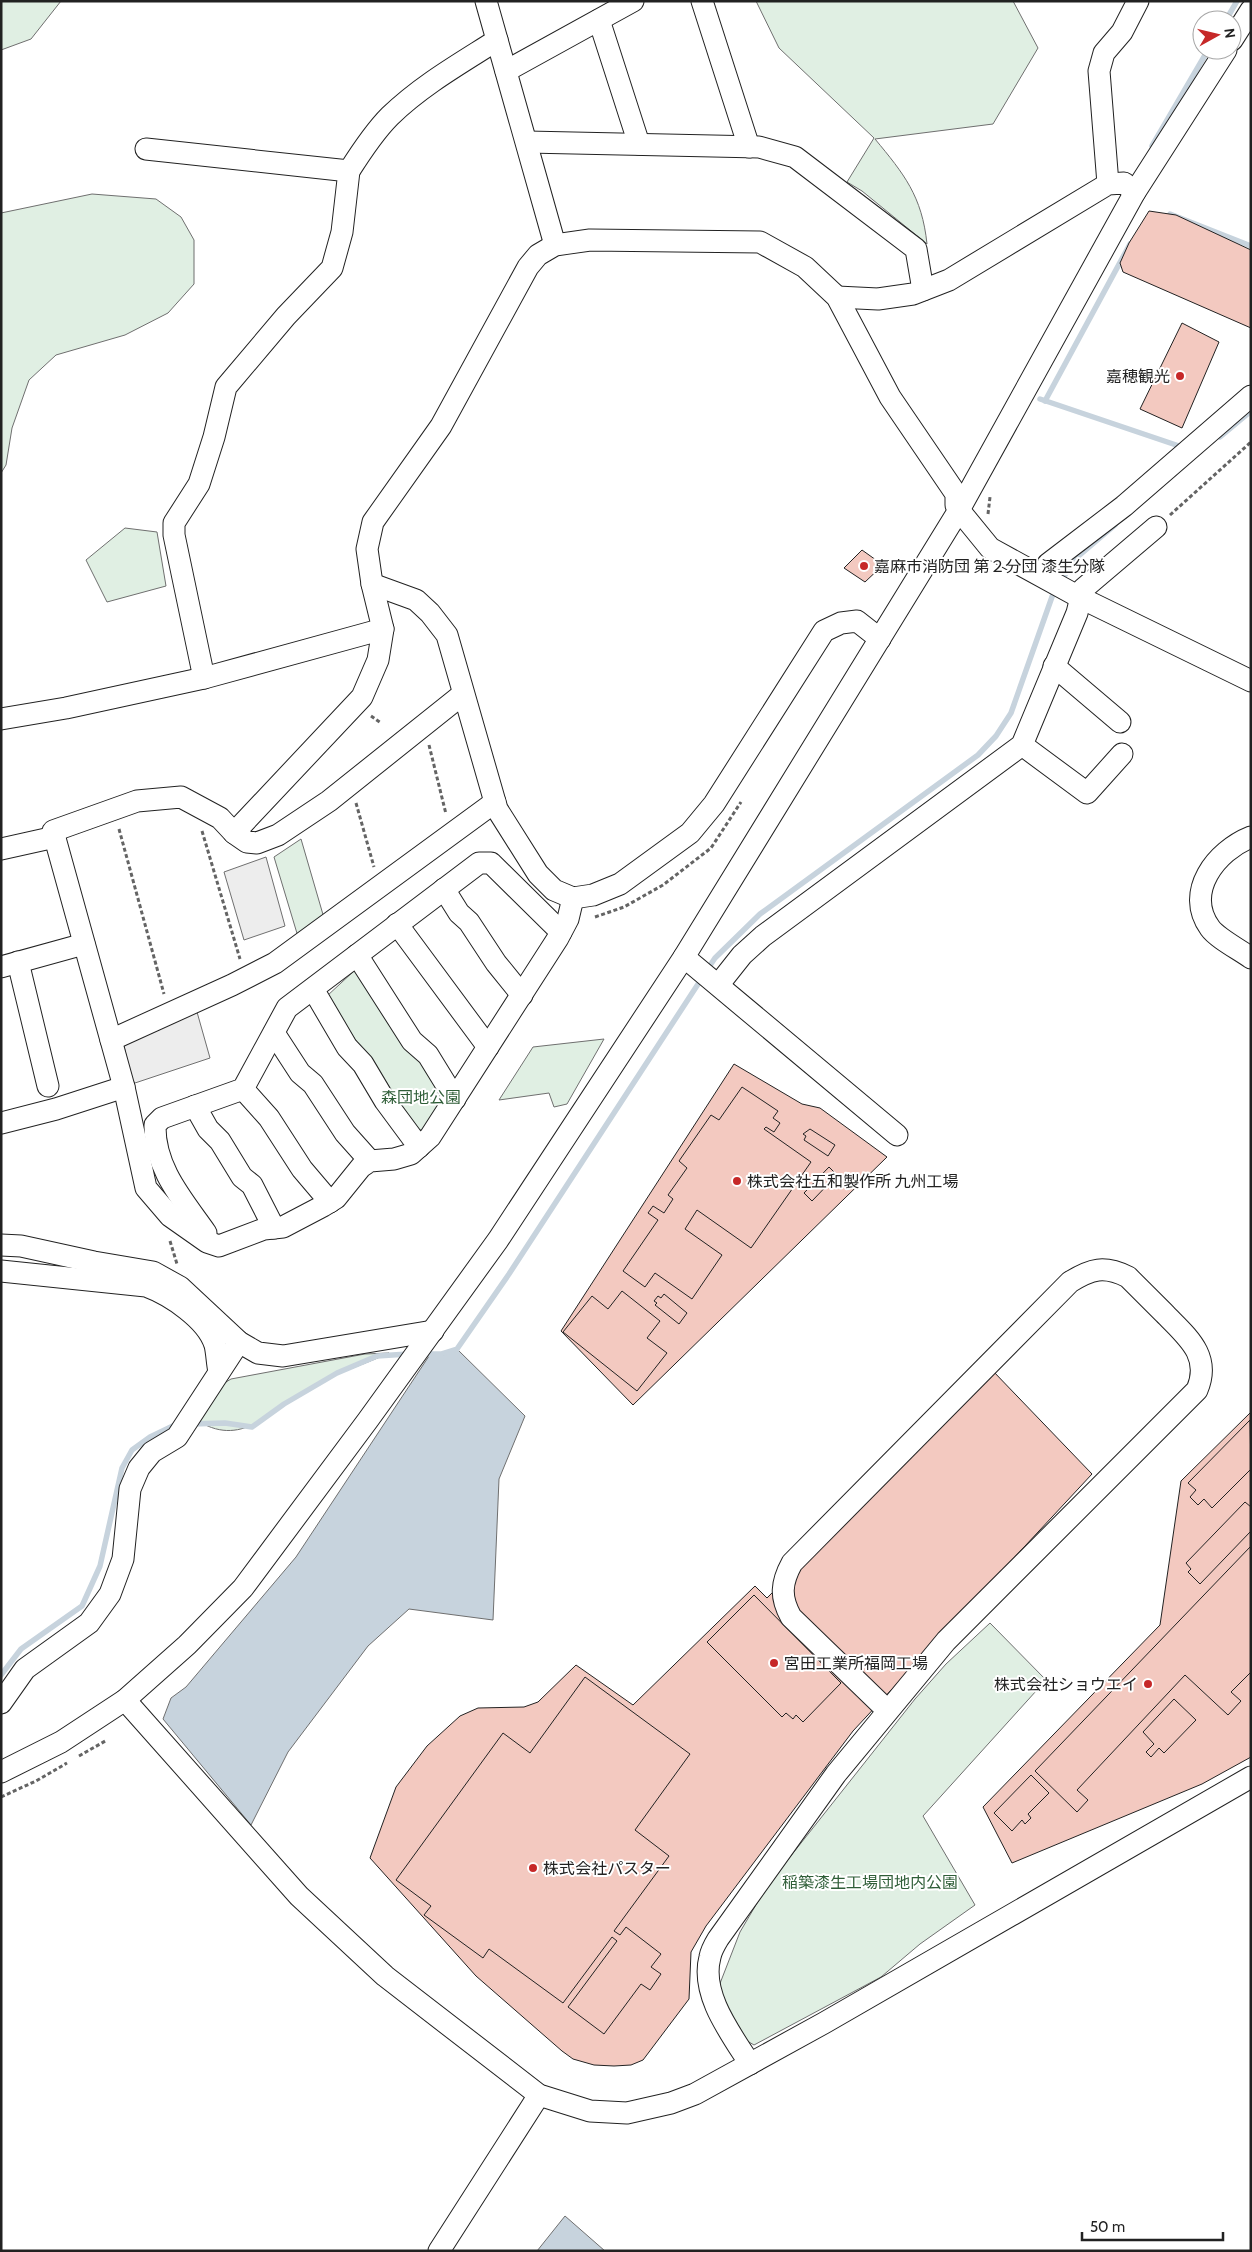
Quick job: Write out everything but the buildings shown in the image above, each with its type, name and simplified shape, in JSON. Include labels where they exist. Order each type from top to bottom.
[{"type":"street","points":[[486,1],[555,245]]},
{"type":"street","points":[[506,72],[633,1]]},
{"type":"street","points":[[702,1],[749,147]]},
{"type":"street","points":[[1108,184],[1099,71],[1104,53],[1122,32],[1138,1]]},
{"type":"street","points":[[1242,24],[1251,10]]},
{"type":"street","points":[[599,20],[639,144]]},
{"type":"street","points":[[204,678],[174,535],[174,523],[199,484],[214,437],[226,387],[286,316],[332,268],[342,232],[349,171],[365,146],[390,117],[424,87],[497,40]]},
{"type":"street","points":[[1,1772],[61,1742],[125,1700],[188,1645],[242,1588],[498,1240],[684,957],[959,510],[1135,192],[1220,60]]},
{"type":"street","points":[[527,142],[759,147],[795,157],[916,249],[923,290]]},
{"type":"street","points":[[146,149],[349,171]]},
{"type":"street","points":[[837,297],[878,299],[913,294],[949,280],[1108,184],[1124,183],[1135,192]]},
{"type":"street","points":[[234,833],[362,696],[378,660],[383,629],[372,584],[367,550],[373,522],[441,426],[528,267],[538,255],[555,245],[590,240],[760,242],[805,267],[837,297],[890,396],[956,494],[956,505],[959,510],[990,548],[1081,598],[1251,681]]},
{"type":"street","points":[[1046,578],[1048,564],[1124,506],[1251,396]]},
{"type":"street","points":[[719,984],[742,955],[763,936],[1022,745],[1077,613],[1083,589],[1156,528]]},
{"type":"street","points":[[372,584],[416,600],[430,613],[447,635],[497,809],[538,874],[554,890],[573,898],[593,895],[620,884],[690,833],[714,804],[824,631],[841,623],[856,621],[880,639]]},
{"type":"street","points":[[1,719],[66,708],[204,678],[383,629]]},
{"type":"street","points":[[1054,666],[1120,722]]},
{"type":"street","points":[[463,694],[351,784],[278,835],[257,843],[247,842],[234,833],[220,818],[181,797],[137,801],[53,831],[124,1086],[146,1188],[170,1216],[207,1242],[219,1246],[264,1229],[283,1226],[330,1202],[336,1198],[361,1167],[370,1161],[394,1159],[411,1154],[430,1137],[522,995],[561,932],[573,898]]},
{"type":"street","points":[[1022,745],[1087,793],[1122,754]]},
{"type":"street","points":[[111,1040],[246,979],[275,963],[495,802]]},
{"type":"street","points":[[1,849],[55,837]]},
{"type":"street","points":[[1251,837],[1224,852],[1204,877],[1200,895],[1203,913],[1211,929],[1251,958]]},
{"type":"street","points":[[207,1242],[206,1233],[169,1180],[155,1141],[155,1125],[162,1118],[243,1090],[287,1008],[478,862],[491,863],[561,932]]},
{"type":"street","points":[[444,889],[459,913],[470,922],[496,963],[522,995]]},
{"type":"street","points":[[397,924],[488,1047]]},
{"type":"street","points":[[48,1086],[9,964],[84,944]]},
{"type":"street","points":[[357,955],[412,1040],[428,1055],[455,1098]]},
{"type":"street","points":[[684,957],[719,984],[897,1136]]},
{"type":"street","points":[[313,989],[347,1047],[363,1064],[385,1101],[419,1147]]},
{"type":"street","points":[[274,1033],[300,1073],[313,1084],[345,1132],[370,1161]]},
{"type":"street","points":[[1,1123],[56,1109],[124,1086]]},
{"type":"street","points":[[243,1090],[269,1118],[302,1169],[330,1202]]},
{"type":"street","points":[[195,1106],[208,1129],[220,1141],[242,1176],[252,1185],[274,1228]]},
{"type":"street","points":[[1,1245],[21,1246],[94,1262],[153,1272],[180,1287],[239,1342],[258,1353],[283,1356],[428,1336]]},
{"type":"street","points":[[750,2064],[720,2016],[710,1987],[710,1957],[718,1938],[836,1774],[946,1641],[1197,1390],[1202,1379],[1201,1366],[1192,1341],[1128,1277],[1115,1270],[1101,1269],[1084,1274],[1070,1282],[792,1563],[785,1576],[782,1589],[784,1604],[790,1617],[888,1711]]},
{"type":"street","points":[[1,1271],[146,1286],[162,1292],[191,1314],[209,1332],[215,1345],[218,1372]]},
{"type":"street","points":[[1,1703],[25,1669],[89,1623],[110,1594],[123,1559],[130,1489],[139,1468],[152,1452],[177,1437],[239,1342]]},
{"type":"street","points":[[125,1700],[299,1896],[385,1976],[538,2095],[590,2111],[627,2113],[652,2108],[687,2097],[750,2064],[1251,1778]]},
{"type":"street","points":[[439,2251],[538,2095]]},
{"type":"path","points":[[1156,528],[1251,442]]},
{"type":"path","points":[[988,518],[991,494]]},
{"type":"path","points":[[424,725],[450,834]]},
{"type":"path","points":[[351,784],[379,887]]},
{"type":"path","points":[[595,917],[624,907],[663,885],[711,848],[746,794]]},
{"type":"path","points":[[194,804],[246,979]]},
{"type":"path","points":[[114,809],[169,1014]]},
{"type":"path","points":[[169,1237],[178,1265],[180,1287]]},
{"type":"path","points":[[1,1797],[36,1781],[107,1740]]},
{"type":"green space","points":[[1,1],[61,1],[31,39],[1,50]]},
{"type":"green space","points":[[756,1],[1013,1],[1038,48],[993,124],[875,139],[895,163],[916,199],[925,227],[927,244],[862,191],[847,182],[874,138],[779,48]]},
{"type":"green space","points":[[92,194],[156,199],[181,217],[194,240],[194,284],[168,313],[125,335],[56,355],[29,380],[12,428],[6,465],[1,473],[1,213]]},
{"type":"green space","points":[[125,528],[157,532],[166,586],[107,602],[86,560]]},
{"type":"green space","points":[[301,839],[324,918],[299,940],[274,857]]},
{"type":"green space","name":"森団地公園","points":[[355,970],[451,1098],[429,1131],[413,1129],[327,996]]},
{"type":"green space","points":[[604,1039],[567,1104],[554,1107],[549,1093],[499,1100],[533,1047]]},
{"type":"green space","points":[[389,1353],[338,1374],[308,1389],[255,1424],[241,1429],[212,1428],[195,1419],[216,1388],[231,1379],[365,1354]]},
{"type":"green space","name":"稲築漆生工場団地内公園","points":[[990,1623],[1046,1680],[923,1816],[975,1905],[920,1944],[881,1977],[754,2045],[739,2036],[719,1986],[740,1932],[767,1886],[915,1699],[946,1664]]},
{"type":"shaded area","points":[[266,857],[285,926],[244,940],[224,872]]},
{"type":"shaded area","points":[[197,1012],[210,1058],[132,1084],[123,1041]]},
{"type":"shaded area","points":[[457,1349],[525,1416],[499,1479],[493,1620],[409,1609],[368,1646],[288,1752],[251,1825],[163,1719],[171,1698],[186,1687],[296,1557],[431,1353],[443,1355]]},
{"type":"shaded area","points":[[565,2216],[605,2251],[537,2251]]},
{"type":"waterway","points":[[1232,10],[1237,1]]},
{"type":"waterway","points":[[1152,146],[1202,60]]},
{"type":"waterway","points":[[1170,214],[1251,246]]},
{"type":"waterway","points":[[1045,401],[1130,244]]},
{"type":"waterway","points":[[1040,399],[1185,448]]},
{"type":"waterway","points":[[1220,437],[1251,411]]},
{"type":"waterway","points":[[707,970],[715,958],[760,914],[978,755],[996,736],[1011,713],[1053,594],[1075,559],[1115,525]]},
{"type":"waterway","points":[[422,1354],[441,1354],[457,1349],[509,1274],[702,978]]},
{"type":"waterway","points":[[192,1424],[225,1423],[252,1427],[284,1404],[337,1373],[377,1356],[408,1354]]},
{"type":"waterway","points":[[1,1675],[21,1649],[82,1606],[100,1566],[122,1468],[132,1450],[150,1437],[177,1424]]},
{"type":"place","name":"嘉穂観光","points":[[1180,376]]},
{"type":"place","name":"嘉麻市消防団 第２分団 漆生分隊","points":[[864,566]]},
{"type":"place","name":"株式会社五和製作所 九州工場","points":[[737,1181]]},
{"type":"place","name":"宮田工業所福岡工場","points":[[774,1663]]},
{"type":"place","name":"株式会社ショウエイ","points":[[1148,1684]]},
{"type":"place","name":"株式会社パスター","points":[[533,1868]]}]
